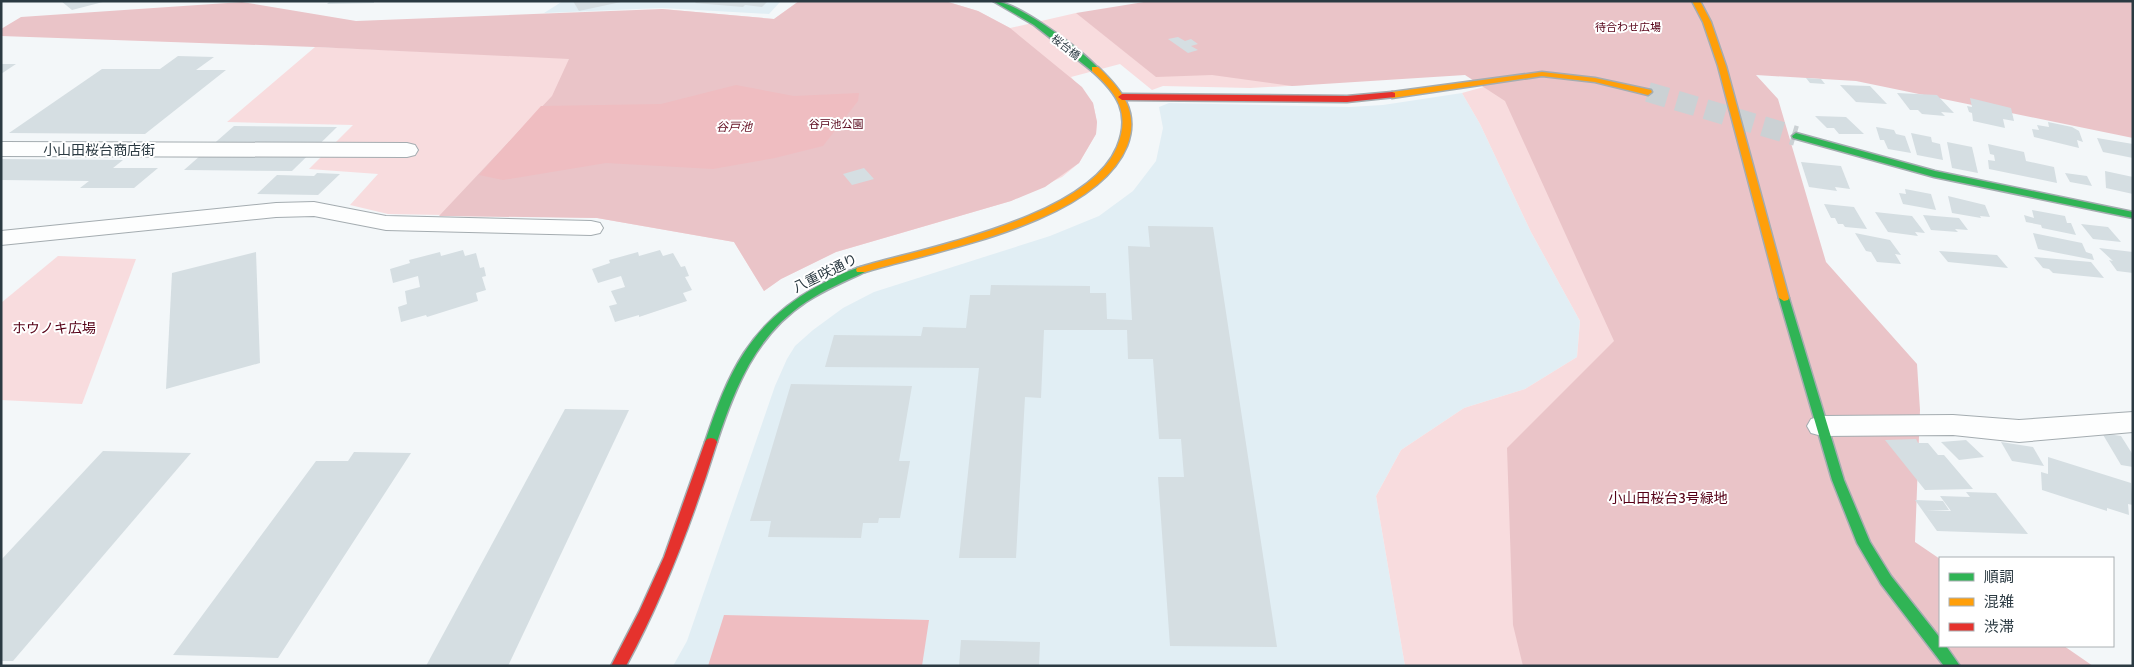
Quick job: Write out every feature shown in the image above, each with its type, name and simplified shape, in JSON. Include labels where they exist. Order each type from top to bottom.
[{"type":"street","name":"桜台橋","points":[[996,1],[1020,12],[1035,22],[1096,71],[1122,97]]},
{"type":"street","points":[[1696,1],[1707,22],[1722,66],[1750,167],[1770,252],[1838,480],[1864,543],[1886,580],[1953,666]]},
{"type":"street","points":[[1122,97],[1347,99],[1379,97],[1542,74],[1569,75],[1608,81],[1648,92]]},
{"type":"street","name":"八重咲通り","points":[[618,666],[639,630],[678,540],[745,355],[767,327],[786,310],[830,283],[864,270],[1032,218],[1064,204],[1090,186],[1111,167],[1124,148],[1128,129],[1128,114],[1122,97]]},
{"type":"street","points":[[1796,136],[1934,174],[2133,215]]},
{"type":"street","name":"小山田桜台商店街","points":[[1,149],[407,150]]},
{"type":"street","points":[[1,238],[267,211],[314,209],[386,223],[591,228]]},
{"type":"street","points":[[1822,426],[1953,426],[2019,431],[2133,422]]},
{"type":"shaded area","points":[[563,1],[781,1],[769,14],[662,8],[544,13]]},
{"type":"shaded area","points":[[1462,93],[1480,124],[1531,232],[1580,321],[1577,357],[1525,389],[1464,408],[1401,450],[1376,496],[1405,666],[673,666],[687,641],[775,386],[787,359],[795,346],[843,308],[874,292],[1050,236],[1099,216],[1133,191],[1156,161],[1163,128],[1159,107],[1169,103],[1349,107],[1383,105]]},
{"type":"green space","name":"谷戸池公園","points":[[799,1],[945,1],[978,11],[1010,28],[1076,13],[1166,15],[1306,85],[1250,88],[1163,86],[1152,90],[1120,64],[1071,77],[1093,103],[1097,122],[1096,134],[1079,163],[1062,177],[1011,201],[836,252],[781,279],[764,291],[734,242],[597,218],[388,214],[350,205],[378,174],[309,169],[353,125],[227,122],[315,47],[484,54],[662,9],[774,19]]},
{"type":"green space","name":"谷戸池公園","points":[[799,1],[945,1],[978,11],[1010,28],[1082,87],[1093,103],[1097,122],[1096,134],[1079,163],[1045,187],[1011,201],[836,252],[781,279],[764,291],[734,242],[597,218],[439,216],[552,96],[569,59],[315,47],[1,36],[1,29],[21,17],[242,2],[356,21],[662,9],[774,19]]},
{"type":"green space","name":"待合わせ広場","points":[[1150,1],[2133,2],[2133,138],[1856,81],[1756,75],[1778,99],[1826,262],[1917,364],[1920,410],[1915,542],[1939,558],[1939,647],[2065,647],[2093,666],[1523,666],[1513,625],[1507,448],[1614,341],[1505,101],[1465,75],[1292,86],[1212,75],[1156,77],[1076,13]]},
{"type":"green space","name":"小山田桜台3号緑地","points":[[1523,76],[1953,666],[1405,666],[1376,496],[1401,450],[1464,408],[1525,389],[1577,357],[1580,321],[1531,232],[1480,124],[1462,93]]},
{"type":"green space","name":"ホウノキ広場","points":[[58,256],[136,259],[82,404],[1,400],[1,303]]},
{"type":"water","name":"谷戸池","points":[[736,85],[794,96],[859,93],[858,101],[823,146],[775,158],[713,169],[606,163],[503,180],[479,175],[541,106],[661,104]]},
{"type":"water","points":[[724,615],[929,620],[922,666],[708,666]]},
{"type":"building","points":[[61,1],[103,1],[103,2],[72,10]]},
{"type":"building","points":[[330,1],[374,1],[374,3],[327,4]]},
{"type":"building","points":[[573,1],[621,1],[621,2],[579,11]]},
{"type":"building","points":[[697,1],[768,1],[762,7],[745,5],[743,7],[695,3]]},
{"type":"building","points":[[1178,37],[1185,41],[1191,39],[1198,44],[1191,46],[1198,50],[1188,53],[1168,39]]},
{"type":"building","points":[[178,56],[214,57],[196,70],[226,70],[145,134],[9,133],[102,69],[160,69]]},
{"type":"building","points":[[1,64],[16,64],[1,74]]},
{"type":"building","points":[[1806,78],[1821,79],[1825,84],[1810,83]]},
{"type":"building","points":[[1840,85],[1870,86],[1887,104],[1856,102]]},
{"type":"building","points":[[1897,93],[1937,95],[1954,113],[1941,112],[1945,116],[1922,114],[1918,110],[1910,110]]},
{"type":"building","points":[[1970,98],[2011,108],[2014,121],[2003,119],[2005,128],[1973,121],[1972,113],[1969,112],[1967,106],[1972,107]]},
{"type":"building","points":[[1815,116],[1846,117],[1864,134],[1839,134],[1834,128],[1827,128]]},
{"type":"building","points":[[2048,122],[2072,127],[2079,131],[2083,142],[2077,140],[2079,148],[2034,137],[2032,129],[2039,130],[2037,125],[2049,127]]},
{"type":"building","points":[[234,126],[337,127],[292,171],[184,170]]},
{"type":"building","points":[[1876,127],[1894,130],[1896,134],[1905,136],[1911,153],[1888,149],[1884,140],[1880,140]]},
{"type":"building","points":[[1911,133],[1931,137],[1932,142],[1940,144],[1943,160],[1917,155]]},
{"type":"building","points":[[2097,138],[2133,144],[2133,158],[2103,152]]},
{"type":"building","points":[[1947,142],[1972,147],[1978,173],[1952,168]]},
{"type":"building","points":[[1988,144],[2024,152],[2026,161],[2054,167],[2057,183],[1989,169],[1988,160],[1995,161],[1994,155],[1990,154]]},
{"type":"building","points":[[1,159],[123,160],[113,168],[158,168],[134,188],[80,188],[89,181],[1,180]]},
{"type":"building","points":[[1801,162],[1841,166],[1850,189],[1835,187],[1837,191],[1809,187]]},
{"type":"building","points":[[864,168],[874,179],[852,185],[843,174]]},
{"type":"building","points":[[2105,171],[2133,177],[2133,194],[2106,188]]},
{"type":"building","points":[[317,173],[340,174],[318,195],[257,194],[277,175],[314,176]]},
{"type":"building","points":[[2065,173],[2087,176],[2092,186],[2070,182]]},
{"type":"building","points":[[1905,189],[1931,194],[1936,210],[1903,204],[1899,193],[1906,194]]},
{"type":"building","points":[[1948,196],[1985,205],[1990,217],[1980,216],[1981,218],[1952,213]]},
{"type":"building","points":[[1824,204],[1854,207],[1867,229],[1845,227],[1843,224],[1838,224],[1835,218],[1831,218]]},
{"type":"building","points":[[2032,210],[2065,216],[2067,223],[2071,223],[2076,235],[2042,228],[2041,225],[2026,222],[2024,215],[2034,218]]},
{"type":"building","points":[[1875,212],[1912,216],[1925,233],[1915,232],[1918,236],[1888,232]]},
{"type":"building","points":[[1923,215],[1959,218],[1968,230],[1955,229],[1958,232],[1931,230]]},
{"type":"building","points":[[2081,224],[2108,227],[2121,242],[2093,239]]},
{"type":"building","points":[[1148,226],[1213,227],[1277,647],[1170,646],[1158,477],[1184,477],[1181,439],[1159,439],[1153,359],[1128,359],[1127,330],[1044,330],[1041,398],[1025,397],[1016,558],[959,558],[979,368],[825,367],[834,335],[921,336],[923,327],[966,328],[970,295],[990,295],[991,285],[1090,286],[1090,293],[1106,293],[1107,319],[1132,320],[1128,246],[1150,247]]},
{"type":"building","points":[[1855,233],[1890,240],[1901,255],[1895,254],[1901,264],[1877,262],[1871,252],[1866,251]]},
{"type":"building","points":[[2033,233],[2082,243],[2086,252],[2092,254],[2094,260],[2038,249]]},
{"type":"building","points":[[2099,248],[2133,252],[2133,273],[2117,271],[2109,260],[2113,261]]},
{"type":"building","points":[[463,250],[465,256],[476,253],[480,268],[484,267],[486,276],[482,277],[486,290],[476,293],[478,301],[427,317],[426,315],[401,322],[398,307],[407,304],[405,291],[420,287],[418,276],[393,283],[390,269],[410,263],[409,260],[440,252],[441,256]]},
{"type":"building","points":[[660,250],[663,256],[673,253],[681,267],[685,266],[689,276],[685,277],[692,290],[683,293],[687,301],[639,317],[639,315],[615,322],[609,306],[617,304],[611,291],[625,287],[621,276],[598,283],[592,269],[610,263],[609,260],[638,252],[639,256]]},
{"type":"building","points":[[1939,251],[1997,255],[2008,268],[1948,262]]},
{"type":"building","points":[[256,252],[260,363],[166,389],[172,273]]},
{"type":"building","points":[[2034,257],[2091,262],[2104,278],[2053,273],[2049,269],[2043,268]]},
{"type":"building","points":[[791,384],[912,386],[899,461],[910,461],[900,518],[879,518],[878,523],[863,523],[861,538],[768,537],[771,521],[750,521]]},
{"type":"building","points":[[565,409],[629,410],[508,666],[426,666]]},
{"type":"building","points":[[2102,433],[2121,436],[2133,455],[2133,467],[2121,465]]},
{"type":"building","points":[[1916,439],[1918,443],[1928,443],[1938,455],[1944,455],[1973,489],[1925,490],[1885,440]]},
{"type":"building","points":[[1966,440],[1984,457],[1959,460],[1941,442]]},
{"type":"building","points":[[2001,442],[2033,447],[2044,466],[2012,461]]},
{"type":"building","points":[[103,451],[191,453],[13,661],[1,661],[1,560]]},
{"type":"building","points":[[354,452],[411,453],[278,658],[173,655],[316,461],[348,461]]},
{"type":"building","points":[[2048,457],[2131,483],[2133,505],[2128,504],[2129,515],[2107,508],[2107,511],[2042,490],[2041,472],[2048,474]]},
{"type":"building","points":[[1966,492],[1996,493],[2028,534],[1937,531],[1915,500],[1943,501],[1949,510],[1926,510],[1951,511],[1940,496],[1970,497]]},
{"type":"building","points":[[961,640],[1040,642],[1039,666],[959,666]]},
{"type":"tunnel","points":[[1648,92],[1796,136]]},
{"type":"traffic: fast","points":[[996,1],[1037,23],[1095,69]]},
{"type":"traffic: fast","points":[[1796,136],[1934,174],[2133,215]]},
{"type":"traffic: fast","points":[[711,442],[734,381],[747,356],[762,335],[780,316],[802,299],[829,284],[861,270]]},
{"type":"traffic: fast","points":[[1784,298],[1838,480],[1864,543],[1886,580],[1953,666]]},
{"type":"traffic: slow","points":[[1696,1],[1707,22],[1722,66],[1784,298]]},
{"type":"traffic: slow","points":[[861,270],[959,242],[1033,217],[1066,202],[1093,184],[1116,160],[1127,133],[1128,122],[1123,102],[1111,85],[1095,69]]},
{"type":"traffic: slow","points":[[1392,95],[1542,74],[1595,80],[1648,92]]},
{"type":"traffic: jam","points":[[1122,97],[1347,99],[1392,95]]},
{"type":"traffic: jam","points":[[618,666],[659,585],[692,500],[711,442]]}]
